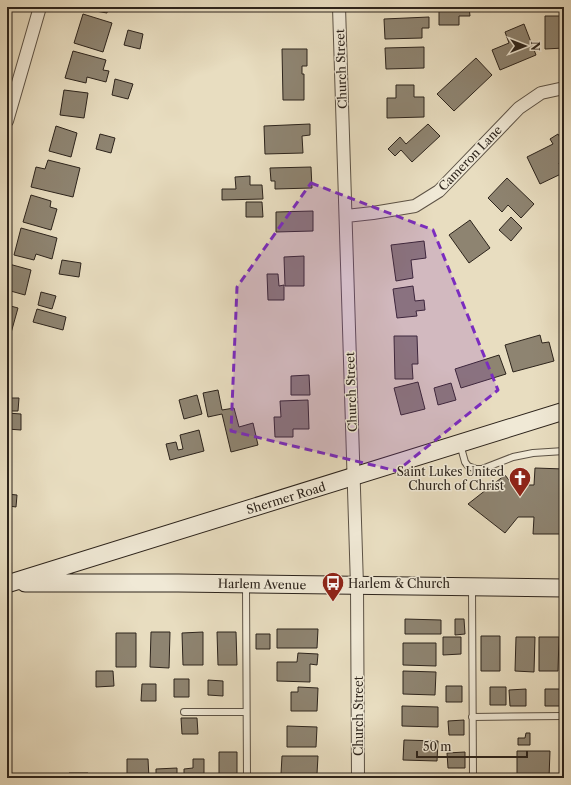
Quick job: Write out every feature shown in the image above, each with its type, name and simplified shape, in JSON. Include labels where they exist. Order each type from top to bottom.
[{"type":"main road","name":"Shermer Road","points":[[8,584],[564,411]]},
{"type":"main road","name":"Harlem Avenue","points":[[8,584],[246,584],[564,588]]},
{"type":"street","points":[[7,121],[40,7]]},
{"type":"street","name":"Church Street","points":[[339,7],[357,586],[358,778]]},
{"type":"street","name":"Cameron Lane","points":[[346,216],[415,206],[439,191],[519,108],[540,93],[564,88]]},
{"type":"lane","points":[[460,444],[465,462],[468,466],[476,469],[482,469],[513,457],[533,453],[564,451]]},
{"type":"lane","points":[[246,584],[247,778]]},
{"type":"lane","points":[[472,587],[473,778]]},
{"type":"lane","points":[[184,712],[246,712]]},
{"type":"lane","points":[[472,717],[564,716]]},
{"type":"highlighted area","points":[[311,183],[433,230],[498,390],[397,471],[231,431],[237,287]]},
{"type":"building","points":[[84,7],[108,7],[107,13],[84,9]]},
{"type":"building","points":[[439,7],[469,7],[470,16],[459,16],[459,25],[439,25]]},
{"type":"building","points":[[83,14],[112,23],[103,52],[74,43]]},
{"type":"building","points":[[545,16],[564,16],[564,48],[545,49]]},
{"type":"building","points":[[429,17],[429,28],[422,28],[422,38],[385,39],[384,19]]},
{"type":"building","points":[[524,24],[536,55],[500,70],[492,50],[509,43],[505,32]]},
{"type":"building","points":[[128,30],[143,34],[140,49],[124,45]]},
{"type":"building","points":[[424,47],[424,68],[386,69],[385,48]]},
{"type":"building","points":[[282,49],[307,49],[307,66],[302,66],[302,74],[304,74],[304,100],[283,100]]},
{"type":"building","points":[[73,51],[106,60],[103,70],[109,71],[106,82],[87,77],[86,83],[65,78]]},
{"type":"building","points":[[476,58],[492,75],[454,111],[437,94]]},
{"type":"building","points":[[115,79],[133,84],[128,99],[112,95]]},
{"type":"building","points":[[396,85],[414,85],[414,97],[424,97],[424,117],[387,118],[387,98],[396,98]]},
{"type":"building","points":[[64,90],[88,93],[84,118],[60,115]]},
{"type":"building","points":[[310,124],[310,135],[302,136],[303,153],[265,154],[264,126]]},
{"type":"building","points":[[428,124],[440,136],[412,162],[401,150],[395,156],[388,149],[400,137],[406,144]]},
{"type":"building","points":[[56,126],[77,133],[71,157],[49,151]]},
{"type":"building","points":[[100,134],[115,138],[111,153],[96,149]]},
{"type":"building","points":[[558,134],[564,145],[564,160],[559,163],[563,173],[540,184],[527,157],[553,144],[550,139]]},
{"type":"building","points":[[48,160],[80,168],[73,197],[31,187],[36,167],[45,169]]},
{"type":"building","points":[[311,167],[312,188],[275,189],[275,181],[271,181],[270,168]]},
{"type":"building","points":[[250,176],[250,185],[262,185],[263,199],[222,200],[222,189],[236,189],[235,177]]},
{"type":"building","points":[[507,178],[534,204],[521,218],[508,205],[502,212],[488,198]]},
{"type":"building","points":[[31,195],[51,201],[50,207],[57,209],[51,230],[23,222]]},
{"type":"building","points":[[246,202],[262,202],[263,217],[246,217]]},
{"type":"building","points":[[313,211],[313,231],[276,232],[276,212]]},
{"type":"building","points":[[511,217],[522,228],[511,241],[499,230]]},
{"type":"building","points":[[470,220],[490,248],[469,263],[449,235]]},
{"type":"building","points":[[21,228],[57,238],[52,259],[36,254],[34,260],[14,255]]},
{"type":"building","points":[[424,241],[426,258],[411,260],[413,278],[396,281],[391,245]]},
{"type":"building","points":[[304,256],[304,286],[285,286],[284,257]]},
{"type":"building","points":[[62,260],[81,263],[79,277],[59,274]]},
{"type":"building","points":[[9,264],[31,270],[25,295],[7,290],[7,272]]},
{"type":"building","points":[[267,274],[278,274],[279,286],[284,285],[284,300],[268,300]]},
{"type":"building","points":[[413,286],[415,301],[424,300],[425,310],[416,311],[417,316],[397,318],[393,289]]},
{"type":"building","points":[[41,292],[56,296],[52,309],[38,305]]},
{"type":"building","points":[[7,305],[18,308],[11,333],[7,332]]},
{"type":"building","points":[[37,309],[66,317],[63,330],[33,322]]},
{"type":"building","points":[[540,335],[542,343],[549,342],[554,361],[513,372],[505,345]]},
{"type":"building","points":[[394,336],[417,336],[418,364],[412,364],[413,379],[395,379]]},
{"type":"building","points":[[499,355],[506,374],[461,388],[455,369]]},
{"type":"building","points":[[309,375],[310,395],[291,395],[291,376]]},
{"type":"building","points":[[418,382],[425,409],[401,415],[394,388]]},
{"type":"building","points":[[451,383],[456,400],[438,405],[434,388]]},
{"type":"building","points":[[218,390],[222,410],[234,408],[239,427],[253,423],[258,445],[231,452],[222,414],[208,417],[203,393]]},
{"type":"building","points":[[197,395],[202,414],[184,419],[179,400]]},
{"type":"building","points":[[7,398],[19,398],[18,411],[7,411]]},
{"type":"building","points":[[308,400],[309,429],[293,429],[293,437],[275,437],[274,417],[281,417],[280,401]]},
{"type":"building","points":[[7,413],[21,414],[21,430],[7,429]]},
{"type":"building","points":[[199,430],[204,451],[170,460],[166,444],[176,442],[178,450],[183,449],[180,435]]},
{"type":"building","name":"Saint Lukes United Church of Christ","points":[[535,468],[564,469],[564,534],[533,534],[534,517],[518,517],[505,533],[468,504],[505,475],[518,492],[526,487],[525,485],[534,485]]},
{"type":"building","points":[[7,494],[17,495],[16,507],[9,506],[9,515],[7,515]]},
{"type":"building","points":[[405,619],[441,620],[441,634],[405,634]]},
{"type":"building","points":[[455,619],[464,619],[465,634],[455,635]]},
{"type":"building","points":[[277,629],[318,629],[317,648],[277,648]]},
{"type":"building","points":[[151,632],[170,632],[169,668],[150,667]]},
{"type":"building","points":[[203,632],[203,665],[183,665],[182,633]]},
{"type":"building","points":[[217,632],[236,632],[237,665],[218,665]]},
{"type":"building","points":[[116,633],[136,633],[136,667],[116,667]]},
{"type":"building","points":[[256,634],[270,634],[270,649],[256,649]]},
{"type":"building","points":[[481,636],[500,636],[500,671],[481,671]]},
{"type":"building","points":[[443,637],[461,637],[461,654],[443,655]]},
{"type":"building","points":[[516,637],[535,637],[534,672],[515,671]]},
{"type":"building","points":[[539,637],[559,637],[558,671],[539,671]]},
{"type":"building","points":[[403,643],[436,643],[436,666],[403,665]]},
{"type":"building","points":[[298,653],[318,654],[317,665],[310,664],[310,682],[277,681],[277,662],[297,662]]},
{"type":"building","points":[[96,671],[113,671],[114,686],[96,687]]},
{"type":"building","points":[[403,671],[436,672],[435,695],[403,694]]},
{"type":"building","points":[[174,679],[189,679],[189,697],[174,697]]},
{"type":"building","points":[[208,680],[223,681],[223,696],[208,695]]},
{"type":"building","points":[[142,684],[156,684],[156,701],[141,701]]},
{"type":"building","points":[[446,686],[462,686],[462,702],[446,702]]},
{"type":"building","points":[[298,687],[318,688],[317,711],[291,711],[291,692],[298,692]]},
{"type":"building","points":[[490,687],[506,687],[506,705],[490,705]]},
{"type":"building","points":[[526,689],[526,706],[510,706],[509,690]]},
{"type":"building","points":[[545,689],[560,689],[560,706],[545,706]]},
{"type":"building","points":[[402,706],[438,707],[438,727],[402,726]]},
{"type":"building","points":[[181,718],[197,718],[198,734],[182,734]]},
{"type":"building","points":[[464,720],[464,735],[449,735],[448,721]]},
{"type":"building","points":[[287,726],[317,727],[316,747],[287,747]]},
{"type":"building","points":[[526,733],[530,733],[530,745],[518,745],[518,738],[525,738]]},
{"type":"building","points":[[404,740],[438,741],[437,761],[403,760]]},
{"type":"building","points":[[517,751],[550,751],[549,778],[517,778]]},
{"type":"building","points":[[219,752],[237,752],[237,778],[219,778]]},
{"type":"building","points":[[465,752],[465,768],[448,768],[447,753]]},
{"type":"building","points":[[282,756],[318,756],[317,774],[281,774]]},
{"type":"building","points":[[127,759],[148,759],[149,778],[127,778]]},
{"type":"building","points":[[193,759],[204,759],[204,778],[184,778],[184,769],[193,768]]},
{"type":"building","points":[[177,768],[177,778],[156,778],[156,769]]},
{"type":"building","points":[[69,773],[88,773],[88,778],[69,778]]},
{"type":"place","name":"Saint Lukes United Church of Christ","points":[[520,498]]},
{"type":"place","name":"Harlem & Church","points":[[333,602]]}]
